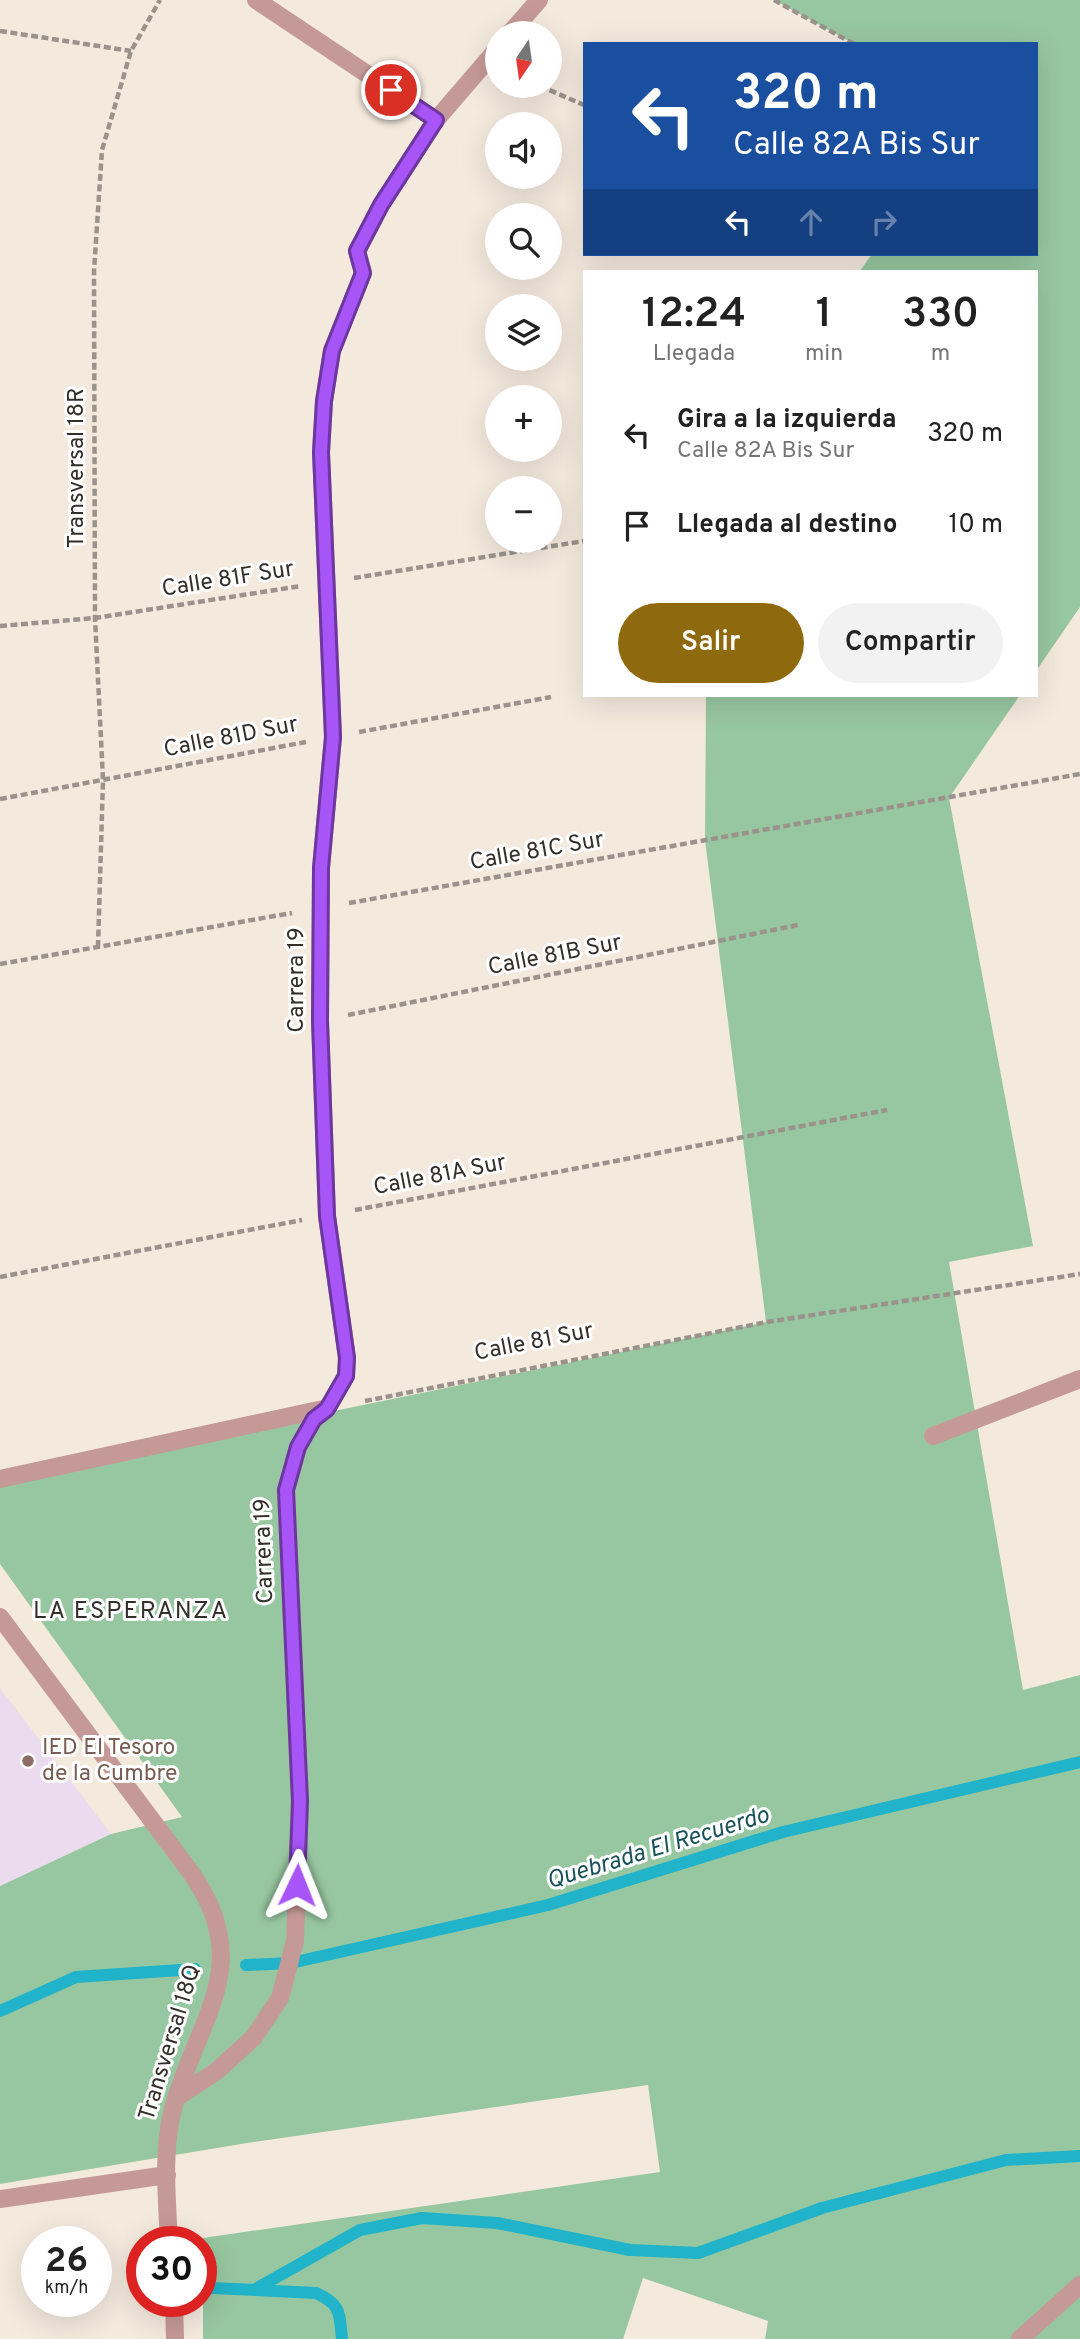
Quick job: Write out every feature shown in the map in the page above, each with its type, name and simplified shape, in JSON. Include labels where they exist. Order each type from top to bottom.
[{"type":"street","points":[[256,0],[436,120]]},
{"type":"street","points":[[521,21],[539,0]]},
{"type":"street","name":"Carrera 19","points":[[176,2098],[218,2070],[254,2037],[279,1998],[296,1941],[300,1801],[286,1490],[298,1447],[314,1419],[327,1409],[346,1376],[347,1358],[327,1216],[320,1021],[321,868],[333,737],[321,452],[324,401],[332,351],[363,273],[357,251],[381,205],[436,120],[485,63]]},
{"type":"street","points":[[933,1436],[1080,1379]]},
{"type":"street","points":[[0,1479],[327,1409]]},
{"type":"street","name":"Transversal 18Q","points":[[0,1617],[192,1874],[205,1893],[214,1914],[221,1960],[219,1983],[213,2006],[176,2098],[168,2141],[169,2226]]},
{"type":"street","points":[[0,2199],[167,2175]]},
{"type":"street","points":[[1020,2339],[1080,2285]]},
{"type":"street","points":[[175,2317],[176,2339]]},
{"type":"path","name":"Transversal 18R","points":[[98,947],[103,780],[95,618],[94,271],[102,150],[131,51],[160,0]]},
{"type":"path","points":[[774,0],[849,42]]},
{"type":"path","points":[[0,31],[131,51]]},
{"type":"path","points":[[562,96],[583,105]]},
{"type":"path","name":"Calle 81F Sur","points":[[0,626],[95,618],[583,541]]},
{"type":"path","name":"Calle 81D Sur","points":[[0,799],[551,696]]},
{"type":"path","name":"Calle 81C Sur","points":[[0,964],[1080,774]]},
{"type":"path","name":"Calle 81B Sur","points":[[320,1021],[798,925]]},
{"type":"path","name":"Calle 81A Sur","points":[[0,1277],[887,1110]]},
{"type":"path","name":"Calle 81 Sur","points":[[327,1409],[766,1322],[1080,1274]]},
{"type":"shaded area","name":"IED El Tesoro de la Cumbre","points":[[0,1688],[111,1834],[0,1886]]},
{"type":"green space","points":[[774,0],[1080,0],[1080,607],[1038,668],[1038,270],[861,270],[871,256],[1038,256],[1038,42],[850,42]]},
{"type":"green space","points":[[706,697],[1019,697],[949,798],[1033,1246],[949,1262],[1023,1690],[1080,1675],[1080,2339],[765,2339],[768,2321],[643,2278],[623,2339],[203,2339],[203,2317],[217,2317],[217,2236],[660,2172],[648,2085],[247,2143],[0,2184],[0,1886],[111,1834],[182,1817],[0,1564],[0,1480],[766,1322],[705,840]]},
{"type":"waterway","name":"Quebrada El Recuerdo","points":[[246,1965],[291,1963],[548,1905],[783,1832],[1080,1762]]},
{"type":"waterway","name":"Quebrada El Recuerdo","points":[[0,2011],[76,1977],[195,1969]]},
{"type":"waterway","points":[[254,2290],[360,2230],[422,2218],[497,2223],[630,2250],[698,2253],[822,2208],[1006,2160],[1080,2156]]},
{"type":"waterway","points":[[217,2288],[316,2293],[331,2302],[338,2311],[342,2339]]},
{"type":"place","name":"IED El Tesoro de la Cumbre","points":[[28,1761]]},
{"type":"district","name":"LA ESPERANZA","points":[[131,1612]]},
{"type":"route","points":[[297,1885],[300,1801],[286,1490],[298,1447],[314,1419],[327,1409],[346,1376],[347,1358],[327,1216],[320,1021],[321,868],[333,737],[321,452],[324,401],[332,351],[363,273],[357,251],[408,160],[436,120],[391,90]]}]
